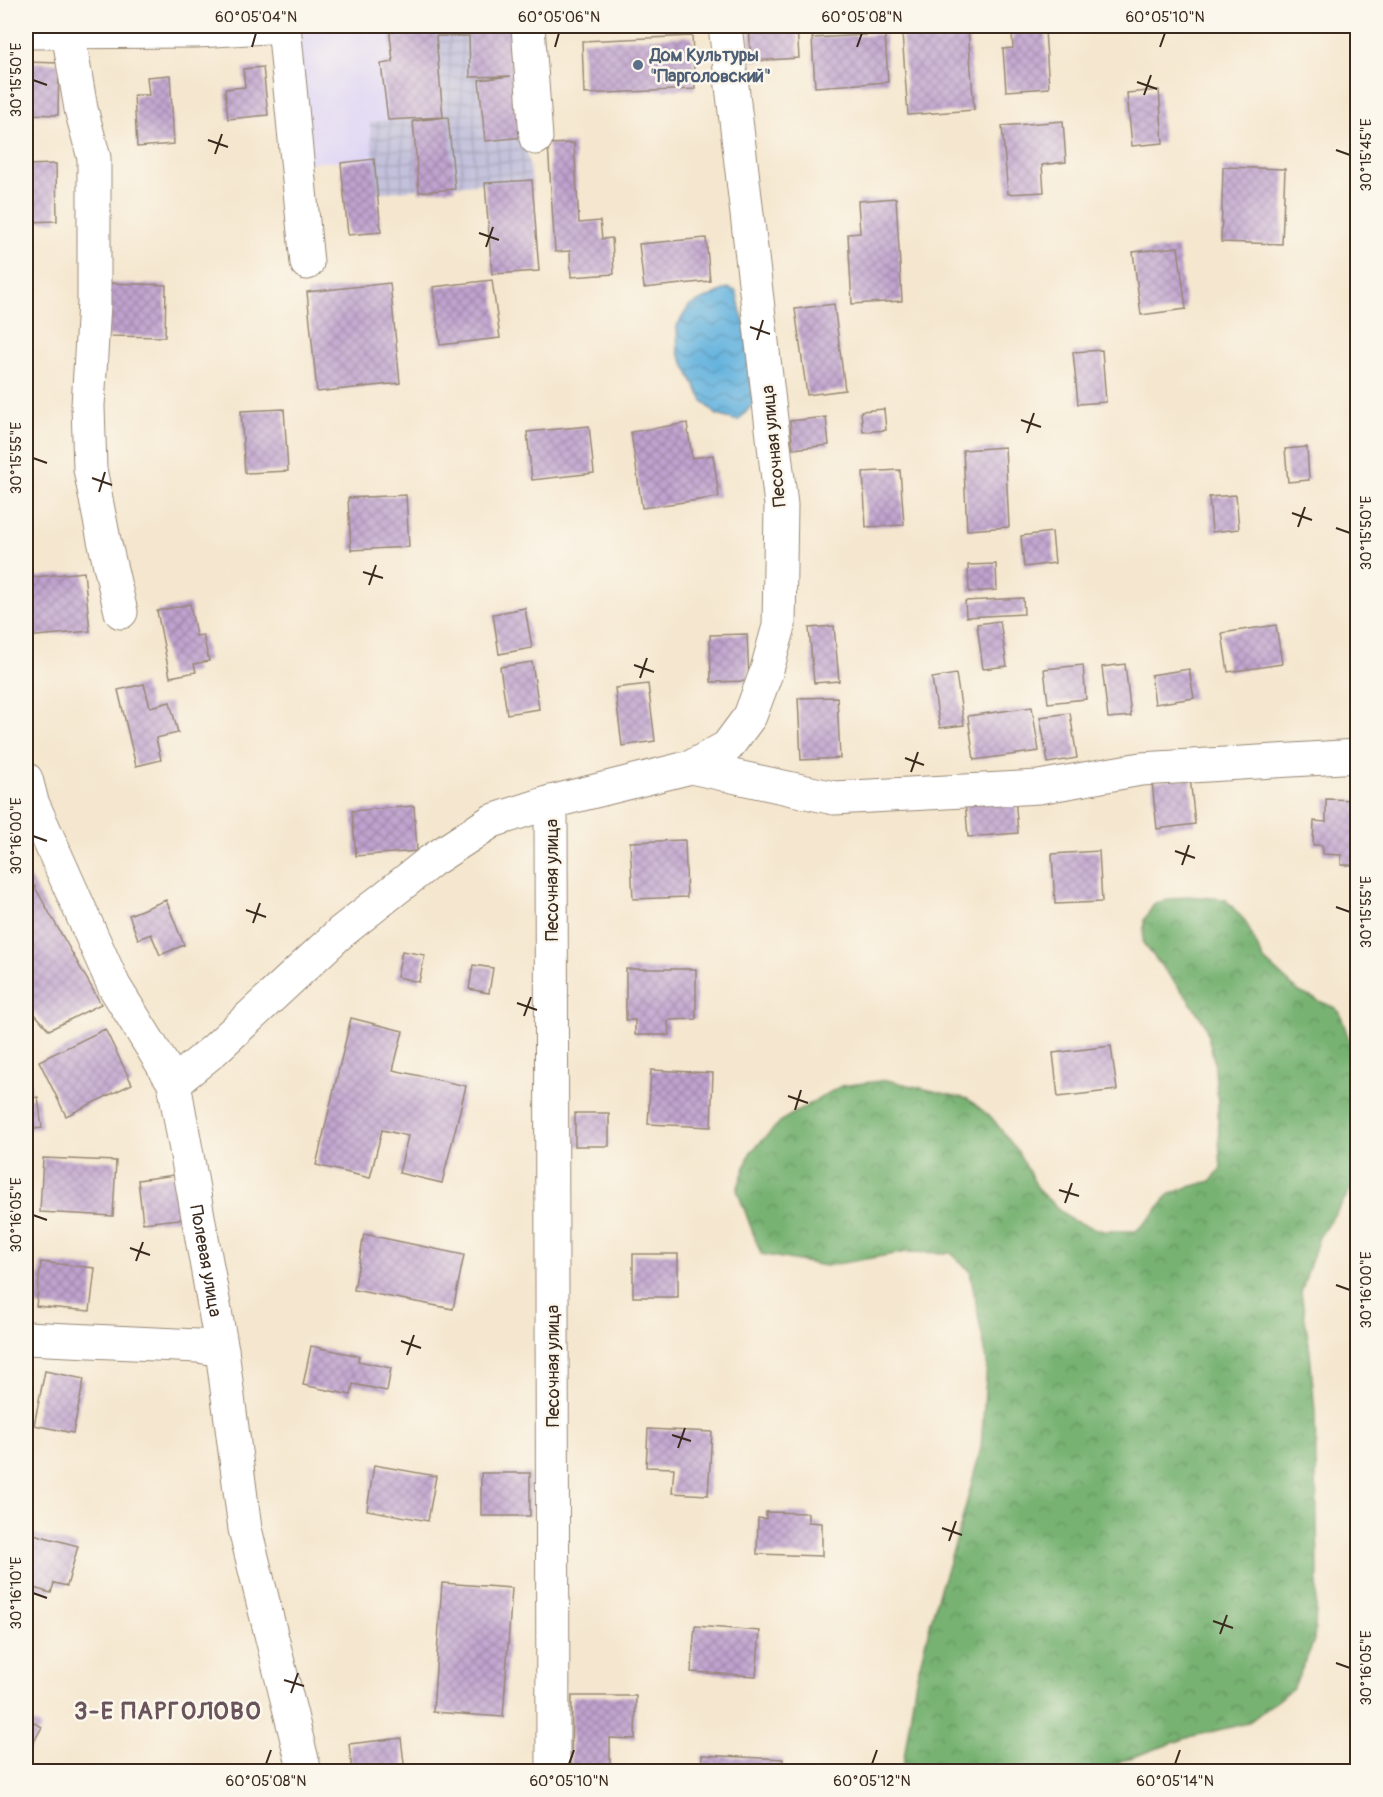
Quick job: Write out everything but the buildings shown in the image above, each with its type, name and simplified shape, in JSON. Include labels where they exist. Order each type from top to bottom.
[{"type":"street","points":[[26,32],[198,31],[284,26],[307,263]]},
{"type":"street","points":[[528,26],[536,138]]},
{"type":"street","name":"Песочная улица","points":[[554,1772],[551,802],[691,767],[727,747],[750,716],[766,673],[779,626],[781,506],[725,26]]},
{"type":"street","points":[[68,32],[81,109],[94,158],[94,303],[88,406],[90,469],[121,612]]},
{"type":"street","points":[[691,767],[834,798],[1039,787],[1141,769],[1358,756]]},
{"type":"street","name":"Полевая улица","points":[[26,779],[32,802],[30,827],[114,986],[174,1083],[222,1350],[245,1529],[304,1772]]},
{"type":"street","points":[[174,1083],[213,1051],[340,933],[431,861],[492,821],[551,802]]},
{"type":"street","points":[[26,1338],[222,1350]]},
{"type":"shaded area","points":[[291,26],[389,26],[393,62],[381,65],[388,120],[370,123],[374,159],[303,163]]},
{"type":"shaded area","points":[[389,26],[516,26],[524,137],[532,180],[539,271],[492,274],[485,183],[377,193],[370,123],[388,120],[381,64],[393,62]]},
{"type":"green space","points":[[1186,896],[1225,899],[1245,921],[1264,960],[1299,992],[1335,1008],[1340,1013],[1357,1063],[1357,1181],[1319,1237],[1301,1292],[1310,1352],[1315,1412],[1318,1574],[1314,1641],[1294,1687],[1248,1723],[1193,1736],[1121,1761],[1113,1771],[902,1771],[916,1679],[981,1448],[987,1362],[970,1271],[951,1253],[906,1252],[825,1266],[761,1254],[737,1190],[750,1153],[782,1120],[841,1086],[887,1080],[968,1099],[992,1118],[1018,1152],[1040,1192],[1071,1220],[1103,1231],[1136,1231],[1154,1214],[1168,1195],[1211,1181],[1221,1169],[1214,1060],[1205,1024],[1189,1000],[1143,943],[1144,920],[1155,903]]},
{"type":"water","points":[[728,288],[736,291],[745,323],[753,404],[738,421],[717,415],[703,401],[678,352],[677,326],[689,306]]},
{"type":"place","name":"Дом Культуры \"Парголовский\"","points":[[638,65]]},
{"type":"district","name":"3-Е ПАРГОЛОВО","points":[[168,1711]]}]
